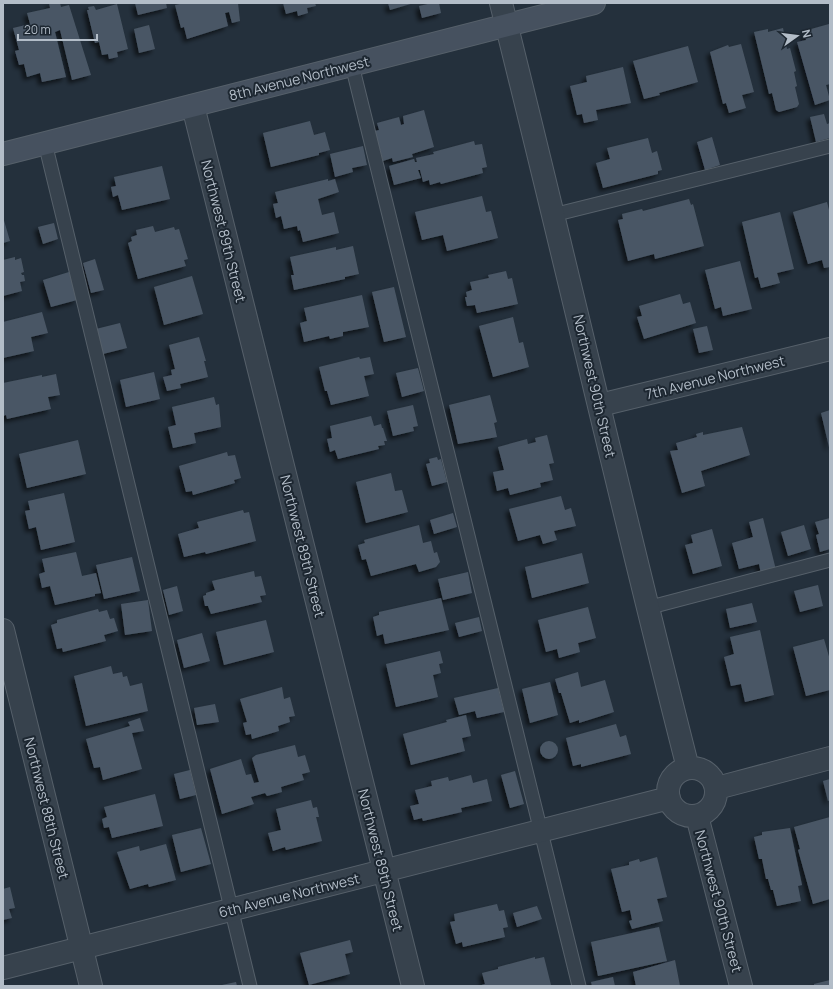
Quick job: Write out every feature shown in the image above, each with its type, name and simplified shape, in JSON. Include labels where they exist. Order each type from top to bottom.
[{"type":"street","name":"Northwest 90th Street","points":[[501,3],[600,406],[647,608],[688,768]]},
{"type":"street","name":"8th Avenue Northwest","points":[[3,154],[594,3]]},
{"type":"street","name":"Northwest 89th Street","points":[[193,106],[413,986]]},
{"type":"street","name":"7th Avenue Northwest","points":[[600,406],[830,349]]},
{"type":"street","name":"Northwest 88th Street","points":[[3,630],[91,986]]},
{"type":"street","points":[[716,788],[830,758]]},
{"type":"street","points":[[688,768],[699,768],[706,772],[712,778],[716,788],[715,801],[711,808],[697,816],[689,817],[681,814],[674,809],[669,798],[668,787],[672,779],[677,773],[688,768]]},
{"type":"street","name":"6th Avenue Northwest","points":[[3,968],[81,946],[384,871],[669,798]]},
{"type":"street","name":"Northwest 90th Street","points":[[697,816],[741,986]]},
{"type":"lane","points":[[352,65],[579,986]]},
{"type":"lane","points":[[45,143],[230,909],[250,986]]},
{"type":"lane","points":[[553,215],[830,146]]},
{"type":"lane","points":[[647,608],[830,560]]},
{"type":"building","points":[[49,3],[60,3],[61,7],[69,5],[91,75],[72,80],[60,30],[55,32],[66,77],[42,82],[40,73],[27,77],[24,64],[19,65],[15,51],[19,50],[13,28],[30,24],[27,13],[50,8]]},
{"type":"building","points":[[135,3],[166,3],[167,8],[138,15]]},
{"type":"building","points":[[185,3],[238,3],[240,21],[232,23],[229,12],[225,13],[228,26],[187,39],[184,27],[181,28],[175,5]]},
{"type":"building","points":[[283,3],[315,3],[316,6],[307,8],[308,13],[298,16],[297,11],[286,14]]},
{"type":"building","points":[[388,3],[414,3],[390,10]]},
{"type":"building","points":[[439,3],[441,13],[422,18],[419,6]]},
{"type":"building","points":[[117,4],[128,49],[117,52],[118,57],[109,59],[108,54],[102,55],[99,42],[95,43],[87,10],[89,10],[88,7],[94,6],[96,10]]},
{"type":"building","points":[[829,24],[830,84],[826,85],[830,100],[815,105],[797,42],[806,40],[804,31]]},
{"type":"building","points":[[149,25],[155,49],[139,53],[134,29]]},
{"type":"building","points":[[783,28],[787,49],[790,48],[796,71],[794,72],[797,86],[795,87],[799,104],[797,107],[779,112],[776,110],[772,93],[769,94],[754,32],[768,29],[768,32]]},
{"type":"building","points":[[741,44],[754,92],[742,95],[746,108],[729,113],[726,103],[723,104],[710,52],[728,45],[729,47]]},
{"type":"building","points":[[688,46],[698,82],[659,93],[660,95],[644,99],[633,61]]},
{"type":"building","points":[[623,67],[631,103],[596,110],[598,120],[584,123],[582,114],[577,115],[570,86],[587,82],[586,76]]},
{"type":"building","points":[[424,110],[434,147],[412,154],[413,157],[393,162],[392,158],[383,161],[375,131],[379,130],[377,123],[399,117],[401,125],[404,124],[403,116]]},
{"type":"building","points":[[824,114],[827,124],[830,123],[830,138],[816,142],[810,117]]},
{"type":"building","points":[[310,121],[314,135],[325,132],[330,150],[319,153],[319,155],[271,167],[263,133]]},
{"type":"building","points":[[712,137],[720,165],[705,170],[697,142]]},
{"type":"building","points":[[648,138],[652,153],[657,151],[662,170],[658,171],[658,174],[603,188],[596,163],[610,159],[607,148]]},
{"type":"building","points":[[474,141],[475,145],[482,144],[487,167],[482,168],[483,173],[441,184],[440,182],[430,185],[429,180],[423,182],[420,170],[418,170],[421,178],[394,185],[389,166],[414,159],[415,162],[417,162],[416,158],[434,154],[433,152]]},
{"type":"building","points":[[363,146],[367,165],[352,168],[353,172],[335,177],[330,154]]},
{"type":"building","points":[[162,166],[170,199],[122,210],[118,195],[113,197],[111,187],[116,186],[114,177]]},
{"type":"building","points":[[328,179],[328,181],[335,179],[339,192],[318,199],[322,215],[334,212],[339,233],[303,242],[300,230],[298,231],[297,226],[284,229],[281,216],[276,218],[273,204],[278,203],[275,192]]},
{"type":"building","points":[[482,196],[486,212],[491,211],[498,238],[447,251],[443,235],[422,240],[415,212]]},
{"type":"building","points":[[689,199],[691,205],[693,204],[704,246],[655,259],[654,254],[628,261],[618,220],[623,219],[622,214],[642,209],[643,211]]},
{"type":"building","points":[[827,202],[830,214],[830,267],[824,268],[822,260],[808,264],[793,212]]},
{"type":"building","points":[[780,212],[794,269],[777,273],[780,283],[761,288],[758,277],[755,278],[742,222]]},
{"type":"building","points":[[3,217],[10,241],[3,243]]},
{"type":"building","points":[[54,223],[58,239],[43,244],[38,227]]},
{"type":"building","points":[[153,226],[155,232],[174,227],[175,230],[179,229],[188,259],[184,260],[186,266],[138,279],[128,243],[132,241],[131,237],[137,235],[136,230]]},
{"type":"building","points":[[353,246],[359,274],[345,277],[345,279],[294,290],[291,275],[294,275],[290,257],[336,247],[336,250]]},
{"type":"building","points":[[15,257],[15,260],[21,258],[24,272],[21,273],[24,275],[25,281],[20,282],[22,291],[3,296],[3,260]]},
{"type":"building","points":[[95,259],[104,290],[91,293],[83,263]]},
{"type":"building","points":[[740,261],[752,309],[723,316],[721,307],[715,309],[705,270]]},
{"type":"building","points":[[506,271],[508,279],[512,278],[518,304],[477,313],[475,305],[467,306],[465,297],[467,297],[466,292],[472,290],[470,282],[489,278],[488,275]]},
{"type":"building","points":[[69,272],[77,300],[51,307],[43,280]]},
{"type":"building","points":[[192,276],[203,314],[164,325],[154,287]]},
{"type":"building","points":[[394,287],[406,337],[384,342],[372,292]]},
{"type":"building","points":[[680,294],[683,304],[690,302],[696,323],[644,339],[637,317],[642,316],[639,306]]},
{"type":"building","points":[[362,295],[369,327],[343,332],[343,336],[330,339],[329,336],[304,342],[300,323],[307,321],[304,308]]},
{"type":"building","points":[[42,312],[48,333],[31,337],[34,351],[3,358],[3,322]]},
{"type":"building","points":[[513,317],[519,343],[523,342],[529,367],[493,377],[479,326]]},
{"type":"building","points":[[120,323],[127,348],[103,354],[96,329]]},
{"type":"building","points":[[707,326],[713,350],[699,353],[693,329]]},
{"type":"building","points":[[199,337],[206,361],[204,361],[208,377],[180,384],[181,388],[167,391],[163,377],[172,375],[171,370],[175,369],[169,345]]},
{"type":"building","points":[[359,357],[360,359],[370,357],[374,374],[364,376],[369,396],[331,405],[327,391],[325,391],[319,367]]},
{"type":"building","points":[[418,368],[424,391],[402,397],[396,373]]},
{"type":"building","points":[[154,372],[160,399],[126,407],[120,380]]},
{"type":"building","points":[[56,374],[60,395],[48,397],[51,409],[7,419],[6,415],[3,416],[3,383],[42,375],[42,377]]},
{"type":"building","points":[[490,395],[497,422],[494,423],[497,437],[458,444],[449,405]]},
{"type":"building","points":[[214,397],[216,405],[219,404],[221,427],[194,433],[196,443],[173,448],[168,427],[176,425],[172,407]]},
{"type":"building","points":[[413,405],[418,426],[413,427],[414,431],[393,436],[387,411]]},
{"type":"building","points":[[830,410],[830,447],[829,447],[821,413]]},
{"type":"building","points":[[371,416],[374,426],[381,424],[383,428],[387,441],[384,441],[385,445],[378,446],[379,449],[338,459],[335,450],[330,452],[327,439],[332,438],[330,426]]},
{"type":"building","points":[[742,427],[750,455],[701,471],[705,486],[682,493],[670,451],[678,450],[676,443],[697,437],[696,434],[703,432],[703,435]]},
{"type":"building","points":[[547,435],[554,463],[549,464],[553,480],[540,483],[541,487],[510,495],[508,488],[497,491],[493,472],[504,470],[498,447],[527,439],[528,444],[536,442],[535,438]]},
{"type":"building","points":[[78,440],[86,474],[27,488],[19,454]]},
{"type":"building","points":[[227,452],[228,456],[235,455],[241,478],[234,480],[235,483],[193,495],[192,491],[186,492],[179,466]]},
{"type":"building","points":[[437,457],[438,460],[441,459],[447,482],[432,486],[426,464],[430,463],[429,459]]},
{"type":"building","points":[[391,473],[395,491],[402,490],[408,512],[366,523],[356,482]]},
{"type":"building","points":[[64,493],[75,542],[41,550],[36,527],[29,529],[25,511],[30,510],[28,501]]},
{"type":"building","points":[[561,496],[565,510],[571,508],[576,526],[554,531],[557,540],[543,544],[540,535],[518,541],[509,509]]},
{"type":"building","points":[[243,510],[244,513],[249,512],[256,541],[206,554],[205,552],[184,557],[178,534],[199,528],[197,522]]},
{"type":"building","points":[[453,513],[457,527],[434,534],[430,520]]},
{"type":"building","points":[[763,518],[776,570],[761,574],[759,564],[739,569],[732,543],[753,537],[749,522]]},
{"type":"building","points":[[830,518],[830,549],[820,552],[816,535],[819,534],[815,522]]},
{"type":"building","points":[[419,525],[423,543],[431,541],[434,553],[437,552],[440,562],[436,567],[419,572],[416,564],[371,576],[366,559],[362,560],[358,545],[365,543],[364,540]]},
{"type":"building","points":[[804,525],[811,549],[788,556],[781,532]]},
{"type":"building","points":[[712,529],[722,566],[693,574],[685,545],[693,543],[691,535]]},
{"type":"building","points":[[76,552],[82,576],[96,573],[101,593],[95,594],[95,596],[55,605],[50,586],[42,588],[39,574],[45,572],[42,559]]},
{"type":"building","points":[[582,553],[589,583],[532,598],[525,567]]},
{"type":"building","points":[[132,557],[140,591],[104,599],[96,565]]},
{"type":"building","points":[[254,571],[255,577],[261,576],[266,595],[260,596],[262,602],[211,614],[208,606],[205,606],[203,596],[206,595],[206,593],[215,590],[212,581]]},
{"type":"building","points":[[468,572],[472,593],[443,600],[438,579]]},
{"type":"building","points":[[818,585],[823,606],[800,612],[794,591]]},
{"type":"building","points":[[177,586],[183,611],[169,615],[163,590]]},
{"type":"building","points":[[441,598],[449,630],[385,644],[383,634],[377,636],[373,617],[379,615],[379,612]]},
{"type":"building","points":[[148,600],[152,631],[125,635],[121,604]]},
{"type":"building","points":[[752,603],[757,622],[730,628],[726,609]]},
{"type":"building","points":[[588,607],[596,638],[578,643],[580,652],[559,658],[557,649],[546,652],[538,620]]},
{"type":"building","points":[[98,609],[99,612],[107,610],[110,619],[114,618],[118,631],[104,635],[106,641],[63,652],[62,648],[57,649],[51,625],[57,623],[57,620]]},
{"type":"building","points":[[479,617],[482,631],[459,637],[455,623]]},
{"type":"building","points":[[266,620],[274,652],[224,665],[216,632]]},
{"type":"building","points":[[760,630],[774,695],[745,702],[741,684],[731,686],[724,657],[734,654],[730,637]]},
{"type":"building","points":[[202,633],[210,661],[184,668],[177,640]]},
{"type":"building","points":[[824,639],[830,660],[830,690],[806,696],[793,647]]},
{"type":"building","points":[[440,651],[443,663],[439,664],[441,673],[433,675],[438,697],[396,707],[386,664]]},
{"type":"building","points":[[111,666],[113,674],[122,672],[123,677],[127,676],[130,686],[142,683],[148,711],[86,726],[74,676]]},
{"type":"building","points":[[578,672],[581,687],[605,680],[614,712],[579,723],[579,720],[570,723],[555,679]]},
{"type":"building","points":[[550,682],[558,715],[530,723],[522,689]]},
{"type":"building","points":[[282,687],[284,699],[290,697],[295,716],[289,717],[290,722],[278,726],[279,731],[252,739],[251,734],[246,735],[243,723],[247,722],[240,699]]},
{"type":"building","points":[[498,688],[504,712],[477,718],[475,711],[459,715],[454,698]]},
{"type":"building","points":[[215,704],[219,722],[197,725],[194,708]]},
{"type":"building","points":[[466,715],[471,736],[462,738],[465,751],[411,765],[403,734],[447,722],[446,720]]},
{"type":"building","points":[[140,718],[144,731],[132,733],[142,769],[103,780],[100,767],[94,768],[86,739],[130,726],[128,722]]},
{"type":"building","points":[[616,724],[620,737],[626,735],[631,754],[581,767],[581,764],[573,766],[566,738]]},
{"type":"building","points":[[549,741],[555,744],[558,750],[555,756],[549,759],[543,756],[540,750],[543,744]]},
{"type":"building","points":[[295,745],[298,757],[305,755],[310,772],[302,774],[304,780],[281,787],[282,792],[267,796],[265,793],[251,797],[254,804],[222,814],[210,769],[241,759],[246,775],[251,774],[254,783],[259,782],[252,758],[256,755]]},
{"type":"building","points":[[190,770],[196,795],[180,799],[174,774]]},
{"type":"building","points":[[515,771],[524,804],[510,808],[501,775]]},
{"type":"building","points":[[471,775],[473,783],[487,779],[492,801],[461,808],[462,812],[423,821],[422,818],[414,820],[410,806],[419,804],[415,790],[432,786],[431,781],[448,777],[449,781]]},
{"type":"building","points":[[830,779],[830,800],[828,801],[823,781]]},
{"type":"building","points":[[155,794],[163,826],[112,838],[109,827],[104,828],[102,819],[107,817],[104,807]]},
{"type":"building","points":[[311,800],[313,808],[317,807],[319,817],[316,817],[322,841],[286,850],[285,847],[273,851],[268,833],[281,830],[276,809]]},
{"type":"building","points":[[830,817],[830,899],[813,904],[798,850],[800,849],[794,827]]},
{"type":"building","points":[[201,828],[211,864],[181,872],[172,835]]},
{"type":"building","points":[[790,828],[802,885],[798,886],[801,901],[777,906],[773,890],[771,890],[768,879],[766,879],[762,859],[759,859],[754,837],[762,835],[762,832]]},
{"type":"building","points":[[166,844],[176,880],[149,887],[148,884],[130,889],[117,852],[139,846],[140,851]]},
{"type":"building","points":[[657,857],[667,897],[657,899],[663,921],[632,929],[629,921],[632,920],[630,910],[622,912],[611,869],[629,865],[629,862],[639,859],[640,862]]},
{"type":"building","points":[[10,887],[15,908],[9,909],[12,918],[3,920],[3,889]]},
{"type":"building","points":[[497,904],[499,911],[504,910],[508,927],[503,928],[505,937],[463,947],[462,942],[456,944],[450,922],[455,921],[454,914]]},
{"type":"building","points":[[537,906],[542,919],[517,927],[513,913]]},
{"type":"building","points":[[659,927],[667,961],[598,976],[591,942]]},
{"type":"building","points":[[350,940],[353,952],[345,954],[350,974],[309,985],[300,953]]},
{"type":"building","points":[[535,957],[535,959],[544,957],[551,985],[478,986],[485,984],[482,973]]},
{"type":"building","points":[[675,960],[680,986],[636,986],[633,972]]},
{"type":"building","points":[[613,977],[615,986],[592,986],[591,982]]},
{"type":"building","points":[[830,980],[830,986],[814,986],[814,984]]},
{"type":"building","points":[[236,982],[237,986],[222,986],[222,985]]}]
